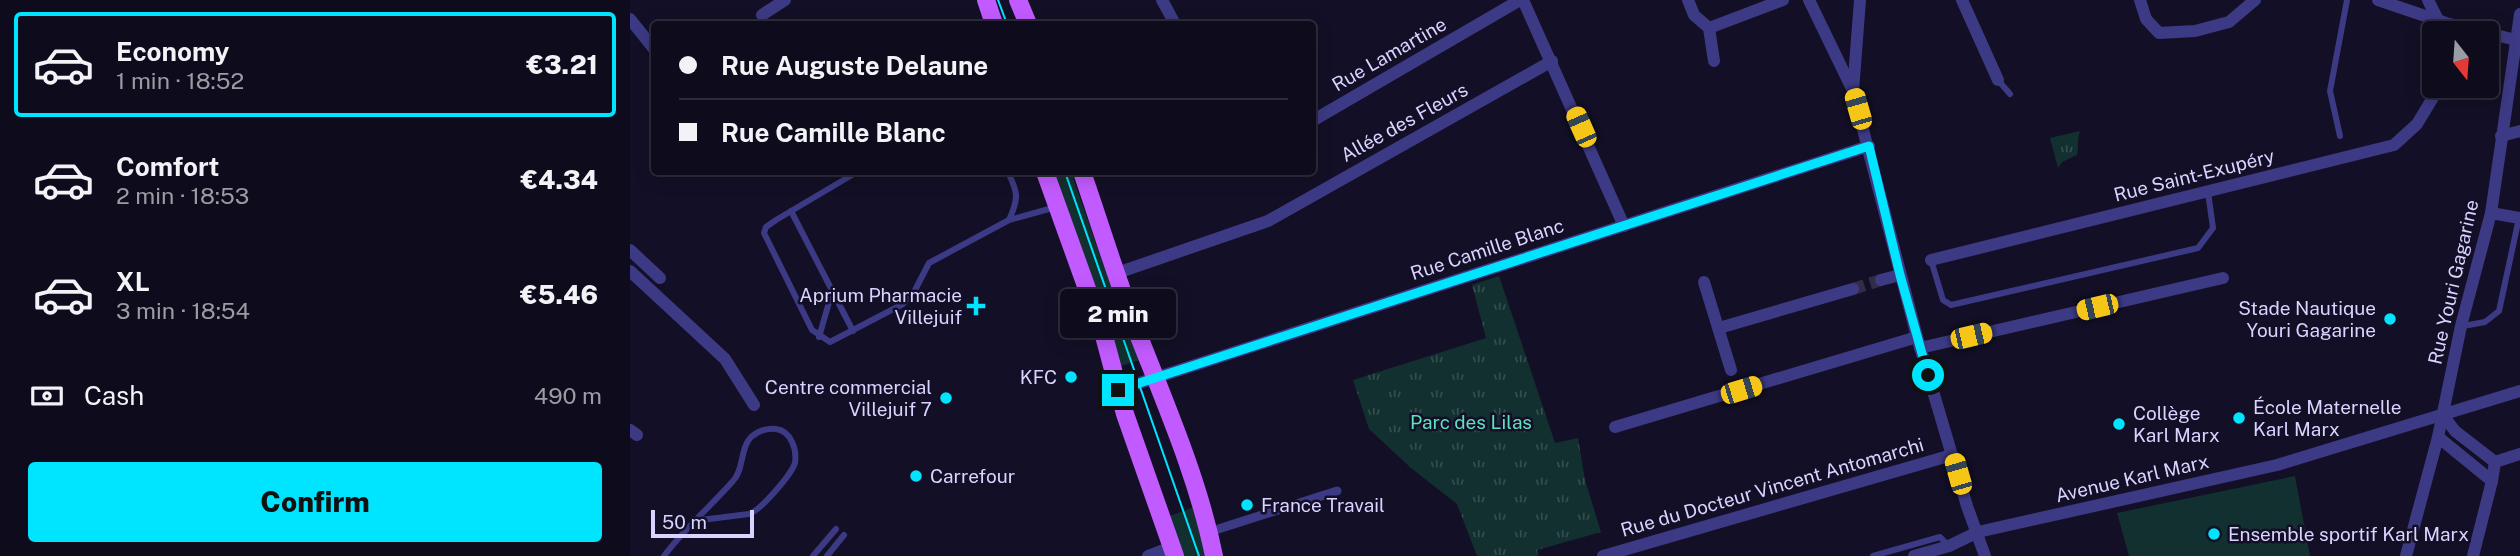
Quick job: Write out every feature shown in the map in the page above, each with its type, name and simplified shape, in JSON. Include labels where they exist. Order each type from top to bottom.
[{"type":"main road","points":[[986,0],[993,21]]},
{"type":"main road","points":[[1018,0],[1027,21]]},
{"type":"main road","points":[[1046,175],[1104,336],[1118,390],[1173,551]]},
{"type":"main road","points":[[1087,175],[1116,273],[1156,376],[1209,533],[1214,556]]},
{"type":"street","points":[[762,15],[785,0]]},
{"type":"street","points":[[1162,0],[1173,21]]},
{"type":"street","points":[[1522,0],[1552,61],[1624,226]]},
{"type":"street","name":"Rue Lamartine","points":[[1316,119],[1522,0]]},
{"type":"street","points":[[1688,0],[1694,15],[1709,28],[1714,61]]},
{"type":"street","points":[[1709,28],[1783,0]]},
{"type":"street","points":[[1810,0],[1853,91],[1919,342],[1967,506],[1985,556]]},
{"type":"street","points":[[1853,91],[1860,0]]},
{"type":"street","points":[[1962,0],[1998,80]]},
{"type":"street","points":[[2140,0],[2146,19],[2159,33],[2195,31],[2229,22],[2255,0]]},
{"type":"street","points":[[2378,0],[2433,21]]},
{"type":"street","points":[[2428,0],[2441,21]]},
{"type":"street","name":"Rue Youri Gagarine","points":[[2406,556],[2438,437],[2461,326],[2491,213],[2520,14]]},
{"type":"street","points":[[630,19],[651,45]]},
{"type":"street","points":[[2499,37],[2516,40]]},
{"type":"street","name":"Allée des Fleurs","points":[[1116,273],[1268,221],[1552,61]]},
{"type":"street","name":"Rue Saint-Exupéry","points":[[1931,260],[2394,145],[2417,124],[2433,98]]},
{"type":"street","points":[[2501,136],[2520,131]]},
{"type":"street","name":"Rue Camille Blanc","points":[[1118,390],[1869,146]]},
{"type":"street","points":[[2491,213],[2519,218]]},
{"type":"street","points":[[630,250],[660,278]]},
{"type":"street","points":[[630,271],[725,359],[754,405]]},
{"type":"street","points":[[1881,280],[1900,275]]},
{"type":"street","points":[[1615,427],[1919,342],[2223,278]]},
{"type":"street","points":[[1704,282],[1731,370]]},
{"type":"street","points":[[1718,328],[1853,289]]},
{"type":"street","name":"Avenue Karl Marx","points":[[1914,556],[1950,551],[1978,533],[2277,465],[2520,391]]},
{"type":"street","points":[[2443,415],[2455,431],[2495,462]]},
{"type":"street","points":[[2438,437],[2492,481]]},
{"type":"street","points":[[2495,462],[2520,454]]},
{"type":"street","name":"Rue du Docteur Vincent Antomarchi","points":[[1603,556],[1952,455]]},
{"type":"street","points":[[2473,556],[2495,462]]},
{"type":"street","points":[[1209,533],[1337,491]]},
{"type":"street","points":[[1148,556],[1173,551]]},
{"type":"lane","points":[[2340,136],[2330,91],[2347,0]]},
{"type":"lane","points":[[1998,80],[2010,94]]},
{"type":"lane","points":[[852,175],[769,224],[765,230],[765,236],[812,330],[819,337],[833,342],[903,304],[914,292],[929,263],[1009,220],[1058,206]]},
{"type":"lane","points":[[1008,175],[1016,189],[1017,202],[1009,220]]},
{"type":"lane","points":[[1931,260],[1943,300],[1951,305],[2198,248],[2213,228],[2207,192]]},
{"type":"lane","points":[[790,211],[853,331]]},
{"type":"lane","points":[[2461,326],[2484,322],[2499,311],[2519,218]]},
{"type":"lane","points":[[819,337],[832,292]]},
{"type":"lane","points":[[664,556],[693,521],[735,479],[753,435],[773,428],[788,435],[794,446],[794,463],[788,475],[758,510],[750,514],[693,521]]},
{"type":"lane","points":[[813,556],[836,529]]},
{"type":"lane","points":[[827,556],[844,535]]},
{"type":"lane","points":[[1873,556],[1940,537],[1950,551]]},
{"type":"green space","points":[[2080,131],[2077,155],[2062,162],[2058,168],[2050,138]]},
{"type":"green space","points":[[1054,175],[1072,175],[1127,332],[1140,360],[1118,367]]},
{"type":"green space","name":"Parc des Lilas","points":[[1499,276],[1555,443],[1578,438],[1585,480],[1601,532],[1537,550],[1538,556],[1477,556],[1457,504],[1411,468],[1369,429],[1353,380],[1486,338],[1472,285]]},
{"type":"green space","name":"Ensemble sportif Karl Marx","points":[[2295,476],[2310,556],[2129,556],[2117,513]]},
{"type":"green space","points":[[1194,507],[1207,556],[1184,556],[1167,517]]},
{"type":"tunnel","points":[[1853,289],[1881,280]]},
{"type":"tram line","points":[[998,0],[1006,21]]},
{"type":"tram line","points":[[1066,175],[1199,556]]},
{"type":"place","name":"Aprium Pharmacie Villejuif","points":[[976,306]]},
{"type":"place","name":"Stade Nautique Youri Gagarine","points":[[2390,319]]},
{"type":"place","name":"KFC","points":[[1071,377]]},
{"type":"place","name":"Centre commercial Villejuif 7","points":[[946,398]]},
{"type":"place","name":"École Maternelle Karl Marx","points":[[2239,418]]},
{"type":"place","name":"Collège Karl Marx","points":[[2119,424]]},
{"type":"place","name":"Carrefour","points":[[916,476]]},
{"type":"place","name":"France Travail","points":[[1247,505]]},
{"type":"place","name":"Ensemble sportif Karl Marx","points":[[2214,534]]},
{"type":"route","points":[[1118,390],[1869,146],[1900,275],[1928,375]]}]
